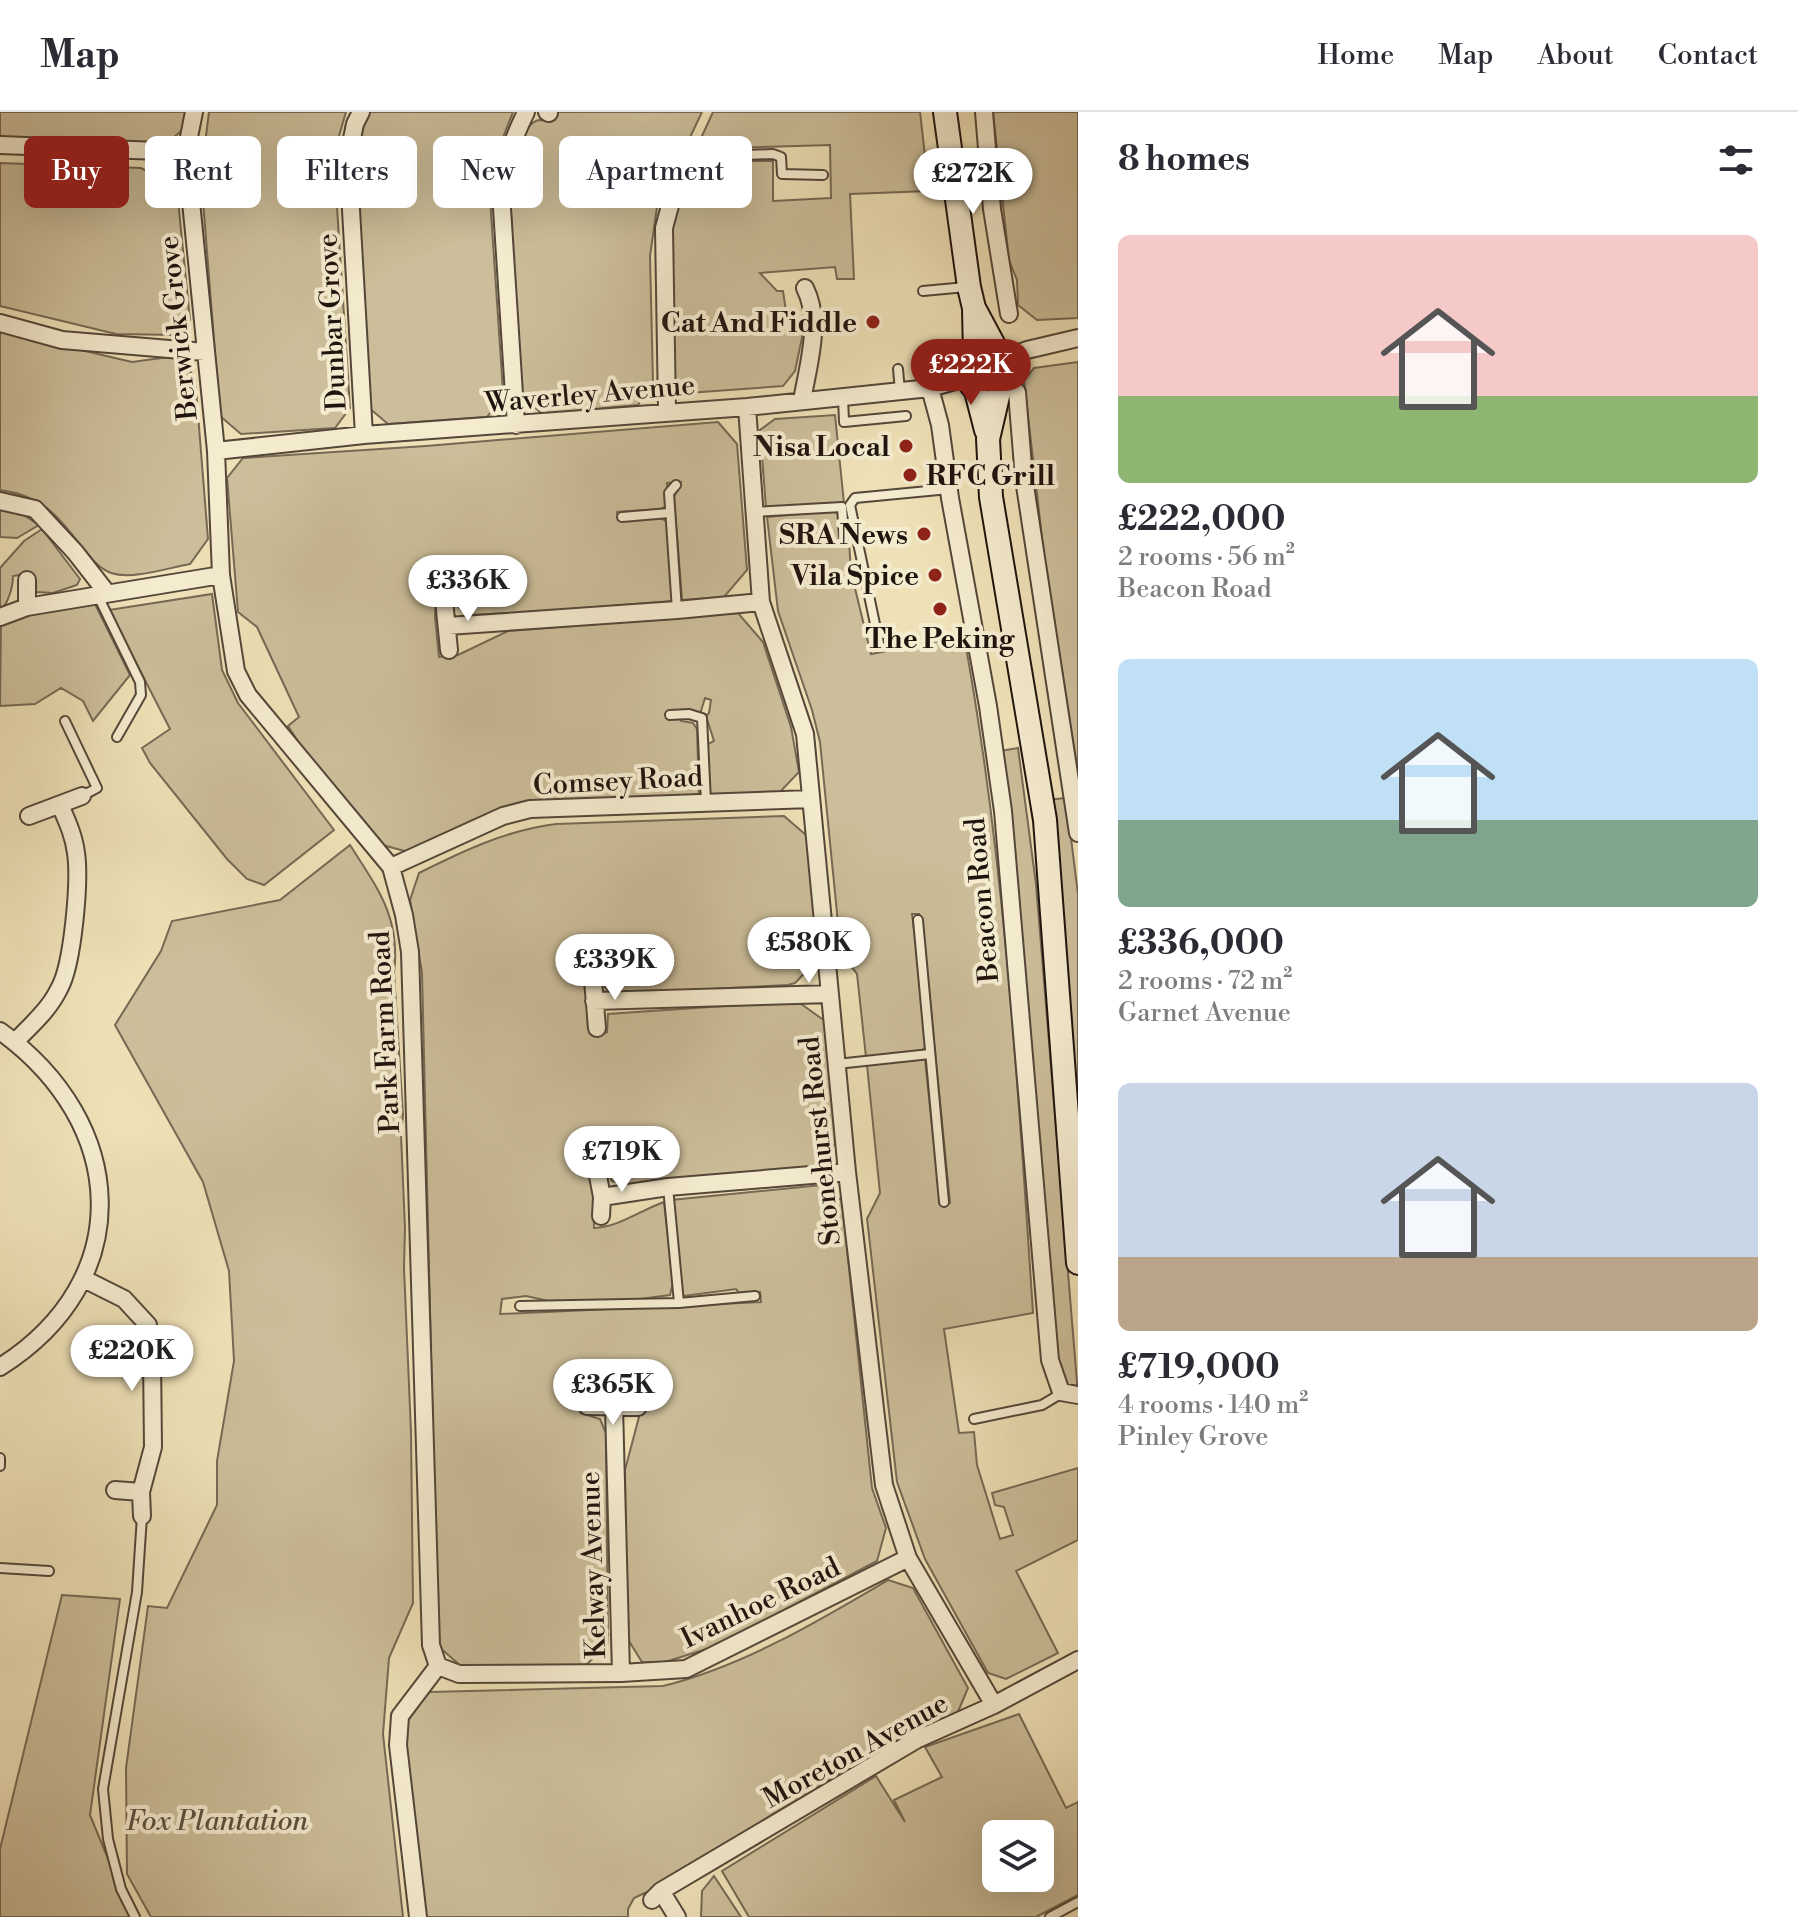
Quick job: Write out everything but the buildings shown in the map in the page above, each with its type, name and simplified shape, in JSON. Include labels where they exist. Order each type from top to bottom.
[{"type":"main road","points":[[945,112],[972,298],[975,355]]},
{"type":"main road","points":[[972,298],[1002,356],[1008,388],[988,439]]},
{"type":"main road","points":[[1002,356],[991,349],[975,355],[969,363],[971,385],[988,439],[991,497],[1045,820],[1078,1263]]},
{"type":"main road","points":[[971,385],[985,394],[1008,388]]},
{"type":"street","name":"Berwick Grove","points":[[189,136],[194,112]]},
{"type":"street","name":"Dunbar Grove","points":[[361,112],[355,124],[348,158],[364,435]]},
{"type":"street","points":[[516,425],[501,193],[503,171],[512,141],[526,112]]},
{"type":"street","points":[[984,112],[988,211],[1009,314]]},
{"type":"street","points":[[0,145],[145,150]]},
{"type":"street","name":"Berwick Grove","points":[[191,208],[216,451]]},
{"type":"street","points":[[667,411],[664,228],[669,208]]},
{"type":"street","points":[[802,401],[813,327],[812,302],[805,288]]},
{"type":"street","points":[[0,323],[62,340],[205,352]]},
{"type":"street","points":[[1002,356],[1078,338]]},
{"type":"street","name":"Waverley Avenue","points":[[216,451],[364,435],[747,407],[971,385]]},
{"type":"street","name":"Beacon Road","points":[[930,388],[940,425],[1003,811],[1050,1360],[1070,1394]]},
{"type":"street","points":[[1008,388],[1017,479],[1078,833]]},
{"type":"street","name":"Stonehurst Road","points":[[747,407],[761,602],[805,734],[847,1172],[884,1485],[908,1558],[994,1705]]},
{"type":"street","name":"Park Farm Road","points":[[216,451],[221,575],[236,671],[248,695],[391,867],[404,915],[410,952],[431,1645],[438,1666]]},
{"type":"street","points":[[0,501],[35,509],[75,552],[102,594]]},
{"type":"street","points":[[0,617],[27,607],[221,575]]},
{"type":"street","points":[[27,580],[27,607]]},
{"type":"street","points":[[444,600],[449,650]]},
{"type":"street","points":[[448,626],[761,602]]},
{"type":"street","points":[[29,816],[82,796]]},
{"type":"street","name":"Comsey Road","points":[[391,867],[503,816],[530,809],[811,799]]},
{"type":"street","points":[[15,1042],[54,998],[61,987],[67,965],[78,875],[71,829],[60,805]]},
{"type":"street","points":[[593,980],[597,1028]]},
{"type":"street","points":[[594,1001],[830,994]]},
{"type":"street","points":[[0,1031],[47,1073],[73,1106],[95,1157],[100,1190],[99,1229],[84,1279],[48,1328],[26,1351],[0,1367]]},
{"type":"street","points":[[602,1197],[668,1187],[847,1172]]},
{"type":"street","points":[[598,1176],[602,1197],[601,1216]]},
{"type":"street","points":[[84,1279],[124,1299],[148,1325],[152,1359],[153,1447],[141,1492],[142,1516]]},
{"type":"street","points":[[587,1406],[638,1407]]},
{"type":"street","name":"Kelway Avenue","points":[[614,1407],[621,1673]]},
{"type":"street","points":[[115,1490],[141,1492]]},
{"type":"street","name":"Ivanhoe Road","points":[[438,1666],[459,1674],[621,1673],[686,1669],[908,1558]]},
{"type":"street","name":"Moreton Avenue","points":[[677,1917],[656,1896],[916,1740],[994,1705],[1078,1660]]},
{"type":"street","points":[[418,1917],[398,1745],[400,1716],[438,1666]]},
{"type":"lane","points":[[752,155],[781,157],[782,174],[823,175]]},
{"type":"lane","points":[[923,291],[972,298]]},
{"type":"lane","points":[[898,369],[900,391]]},
{"type":"lane","points":[[843,397],[844,422],[906,416]]},
{"type":"lane","points":[[676,485],[669,493],[669,513],[677,610]]},
{"type":"lane","points":[[879,643],[850,505],[855,498],[949,489]]},
{"type":"lane","points":[[754,512],[842,507],[844,536]]},
{"type":"lane","points":[[622,517],[669,513]]},
{"type":"lane","points":[[102,594],[140,682],[141,695],[117,737]]},
{"type":"lane","points":[[670,715],[689,714],[702,718],[706,802]]},
{"type":"lane","points":[[65,721],[97,788],[82,796]]},
{"type":"lane","points":[[918,920],[944,1202]]},
{"type":"lane","points":[[837,1064],[930,1054]]},
{"type":"lane","points":[[668,1187],[679,1303]]},
{"type":"lane","points":[[520,1306],[679,1303],[755,1296]]},
{"type":"lane","points":[[974,1419],[1042,1405],[1070,1394]]},
{"type":"lane","points":[[0,1458],[0,1466]]},
{"type":"lane","points":[[135,1917],[121,1889],[108,1839],[103,1789],[137,1592],[142,1516]]},
{"type":"lane","points":[[0,1568],[49,1571]]},
{"type":"lane","points":[[1050,1917],[1078,1902]]},
{"type":"green space","points":[[0,112],[186,112],[184,129],[175,136],[145,136],[145,144],[129,144],[129,136],[24,136],[24,140],[0,139]]},
{"type":"green space","points":[[209,112],[346,112],[339,136],[277,136],[277,208],[337,208],[350,408],[335,428],[241,434],[220,416],[204,208],[261,208],[261,136],[206,136]]},
{"type":"green space","points":[[367,112],[513,112],[504,136],[433,136],[433,208],[491,208],[503,391],[502,398],[487,417],[388,424],[368,407],[358,208],[417,208],[417,136],[360,136]]},
{"type":"green space","points":[[555,112],[702,112],[691,136],[559,136],[559,208],[657,208],[650,256],[653,383],[638,405],[542,414],[521,395],[511,208],[543,208],[543,136],[524,136],[533,123],[552,121]]},
{"type":"green space","points":[[713,112],[920,112],[929,191],[850,194],[854,279],[837,279],[835,267],[760,273],[777,291],[783,291],[787,318],[797,319],[804,328],[795,371],[783,386],[688,393],[673,382],[670,221],[675,208],[752,208],[752,161],[773,161],[773,201],[831,198],[830,145],[752,147],[752,136],[702,136]]},
{"type":"green space","points":[[993,112],[1078,112],[1078,318],[1037,320],[1018,305],[1017,280],[1009,260]]},
{"type":"green space","points":[[0,163],[24,164],[24,208],[129,208],[129,168],[145,170],[145,208],[179,208],[190,320],[176,335],[116,334],[0,306]]},
{"type":"green space","points":[[0,331],[132,362],[176,356],[195,377],[208,539],[190,564],[140,574],[111,573],[95,562],[48,509],[28,497],[0,490]]},
{"type":"green space","points":[[1078,362],[1078,774],[1044,555],[1024,381],[1034,368]]},
{"type":"green space","points":[[835,415],[844,503],[766,508],[760,430],[775,419]]},
{"type":"green space","points":[[718,422],[737,444],[747,570],[724,597],[682,600],[674,497],[681,482],[667,483],[669,504],[661,509],[617,512],[618,520],[661,518],[667,522],[673,601],[467,615],[456,605],[454,594],[436,595],[439,657],[458,655],[508,631],[738,613],[763,642],[791,727],[799,772],[778,794],[706,796],[706,745],[714,741],[706,716],[711,700],[705,698],[701,711],[680,716],[681,721],[693,723],[697,729],[699,796],[576,801],[408,852],[379,844],[288,726],[299,717],[257,627],[238,612],[227,478],[243,458]]},
{"type":"green space","points":[[0,508],[22,514],[39,525],[17,538],[0,537]]},
{"type":"green space","points":[[838,513],[840,542],[849,542],[851,572],[871,654],[964,636],[978,720],[1008,973],[1033,1313],[944,1329],[959,1433],[974,1432],[977,1465],[1000,1539],[1013,1535],[1004,1507],[995,1505],[992,1493],[1078,1468],[1078,1540],[1016,1571],[1058,1653],[1006,1679],[988,1673],[925,1559],[897,1482],[867,1219],[880,1193],[867,1065],[925,1059],[940,1203],[950,1203],[922,920],[919,914],[912,914],[923,1000],[925,1047],[921,1052],[866,1057],[857,974],[841,953],[820,742],[778,611],[767,517]]},
{"type":"green space","points":[[42,529],[80,579],[77,585],[53,593],[37,592],[27,582],[25,574],[13,576],[10,595],[0,611],[0,568],[24,541]]},
{"type":"green space","points":[[212,594],[222,670],[238,703],[334,830],[264,885],[247,879],[227,859],[150,763],[142,748],[170,729],[109,610]]},
{"type":"green space","points":[[95,604],[130,675],[93,721],[83,701],[61,688],[35,704],[0,706],[1,619]]},
{"type":"green space","points":[[1018,748],[1036,884],[1077,1382],[1077,1387],[1067,1390],[1060,1377],[1049,1297],[1031,1041],[1015,865],[1000,751]]},
{"type":"green space","points":[[1066,798],[1078,894],[1078,1183],[1045,800]]},
{"type":"green space","points":[[784,816],[806,835],[813,884],[817,960],[795,983],[788,985],[610,994],[603,984],[603,972],[589,971],[586,986],[588,1028],[601,1035],[607,1032],[608,1014],[797,1001],[825,1021],[836,1142],[819,1166],[629,1185],[612,1181],[602,1164],[598,1146],[586,1146],[593,1191],[594,1228],[621,1221],[664,1202],[673,1283],[670,1295],[625,1301],[553,1302],[526,1296],[502,1299],[500,1314],[761,1302],[760,1292],[739,1293],[736,1289],[684,1296],[680,1292],[671,1200],[822,1185],[842,1201],[872,1488],[886,1528],[877,1561],[716,1646],[662,1663],[642,1662],[627,1638],[625,1470],[640,1413],[640,1397],[584,1398],[581,1413],[600,1419],[606,1433],[608,1644],[586,1665],[462,1667],[438,1646],[422,973],[410,900],[419,873],[503,836],[556,824]]},
{"type":"green space","name":"Fox Plantation","points":[[350,845],[378,890],[391,920],[403,1115],[401,1135],[413,1603],[389,1658],[383,1734],[403,1917],[151,1917],[127,1874],[126,1768],[148,1606],[167,1608],[217,1505],[217,1461],[234,1361],[229,1271],[203,1182],[115,1025],[161,951],[172,921],[280,900]]},
{"type":"green space","points":[[888,1580],[913,1588],[968,1688],[957,1714],[860,1760],[711,1856],[634,1898],[628,1909],[628,1917],[423,1917],[404,1738],[407,1722],[429,1692],[663,1686],[751,1655]]},
{"type":"green space","points":[[62,1595],[120,1599],[90,1815],[132,1917],[0,1917],[0,1849]]},
{"type":"green space","points":[[1019,1714],[1066,1808],[1078,1802],[1078,1895],[1036,1917],[749,1917],[722,1871],[876,1776],[905,1822],[894,1800],[942,1777],[925,1747]]},
{"type":"green space","points":[[714,1876],[741,1917],[701,1917],[702,1891]]},
{"type":"place","name":"Cat And Fiddle","points":[[873,322]]},
{"type":"place","name":"Nisa Local","points":[[906,446]]},
{"type":"place","name":"RFC Grill","points":[[910,475]]},
{"type":"place","name":"SRA News","points":[[924,534]]},
{"type":"place","name":"Vila Spice","points":[[935,575]]},
{"type":"place","name":"The Peking","points":[[940,609]]}]
